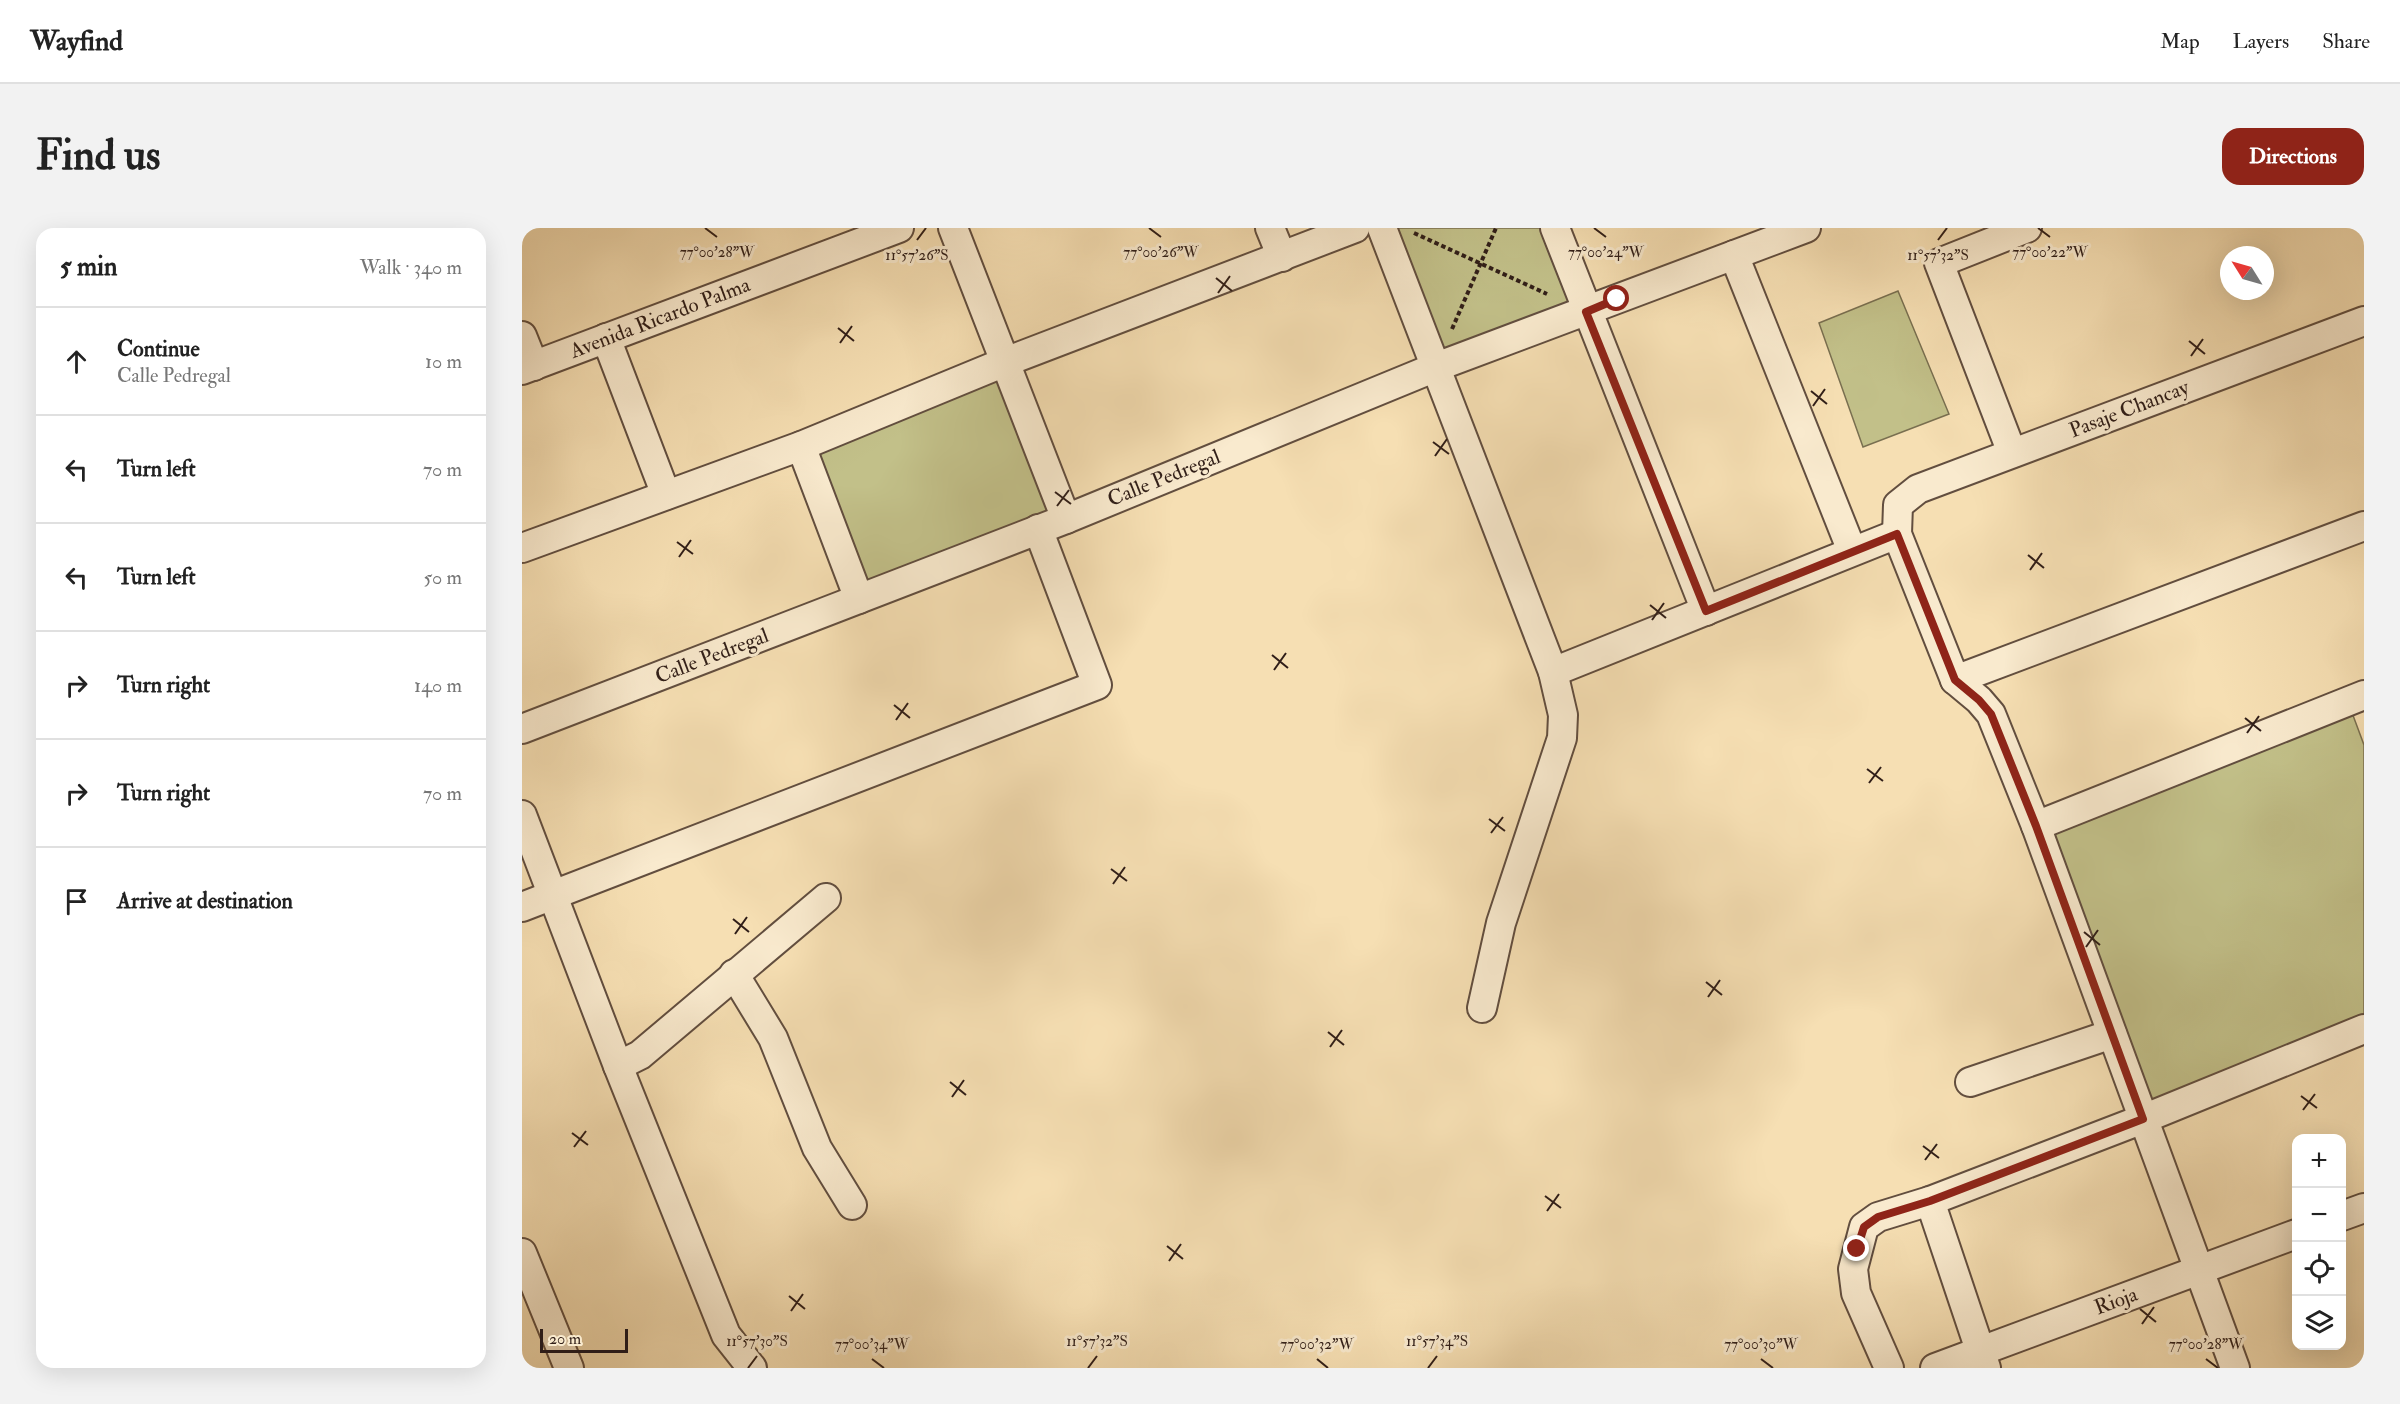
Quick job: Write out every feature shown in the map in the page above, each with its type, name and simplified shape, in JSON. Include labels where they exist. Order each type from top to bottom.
[{"type":"street","name":"Avenida Ricardo Palma","points":[[528,368],[899,228]]},
{"type":"street","points":[[953,228],[1066,519]]},
{"type":"street","points":[[1270,228],[1282,257]]},
{"type":"street","points":[[522,548],[801,446],[1005,362],[1355,228]]},
{"type":"street","points":[[1382,228],[1553,672],[1563,715],[1562,738],[1501,923],[1482,1008]]},
{"type":"street","points":[[1555,228],[1586,312],[1706,611]]},
{"type":"street","name":"Calle Pedregal","points":[[522,729],[1066,519],[1436,367],[1806,228]]},
{"type":"street","points":[[2012,453],[1939,263],[1988,235],[2027,228]]},
{"type":"street","points":[[1734,255],[1852,551]]},
{"type":"street","name":"Pasaje Chancay","points":[[1897,534],[1898,505],[1918,489],[2364,321]]},
{"type":"street","points":[[522,336],[528,368]]},
{"type":"street","points":[[606,338],[666,495]]},
{"type":"street","points":[[801,446],[860,599]]},
{"type":"street","points":[[1955,680],[2364,526]]},
{"type":"street","points":[[522,907],[1097,685],[1038,530]]},
{"type":"street","points":[[1553,672],[1897,534],[1955,680],[1979,700],[1991,714],[2036,826],[2235,1368]]},
{"type":"street","points":[[2036,826],[2361,705]]},
{"type":"street","points":[[522,815],[618,1066],[726,1335],[752,1368]]},
{"type":"street","points":[[618,1066],[640,1055],[826,898]]},
{"type":"street","points":[[734,974],[773,1038],[817,1148],[852,1205]]},
{"type":"street","points":[[1889,1368],[1856,1293],[1853,1269],[1864,1227],[1878,1217],[1930,1201],[2143,1119],[2364,1029]]},
{"type":"street","points":[[1970,1082],[2112,1034]]},
{"type":"street","points":[[1930,1201],[1983,1359]]},
{"type":"street","points":[[2346,1215],[2364,1208]]},
{"type":"street","name":"Rioja","points":[[1935,1368],[1983,1359],[2200,1270],[2292,1236]]},
{"type":"street","points":[[522,1253],[569,1368]]},
{"type":"path","points":[[1448,338],[1496,228]]},
{"type":"path","points":[[1412,232],[1553,297]]},
{"type":"shaded area","points":[[1393,228],[1545,228],[1576,306],[1441,352]]},
{"type":"shaded area","points":[[1898,291],[1949,414],[1863,447],[1819,323]]},
{"type":"shaded area","points":[[1000,380],[1056,515],[866,595],[812,452]]},
{"type":"shaded area","points":[[2351,710],[2364,745],[2364,1019],[2148,1108],[2052,832]]},
{"type":"route","points":[[1617,299],[1586,312],[1706,611],[1897,534],[1955,680],[1979,700],[1991,714],[2036,826],[2143,1119],[1930,1201],[1878,1217],[1864,1227],[1857,1249]]}]
